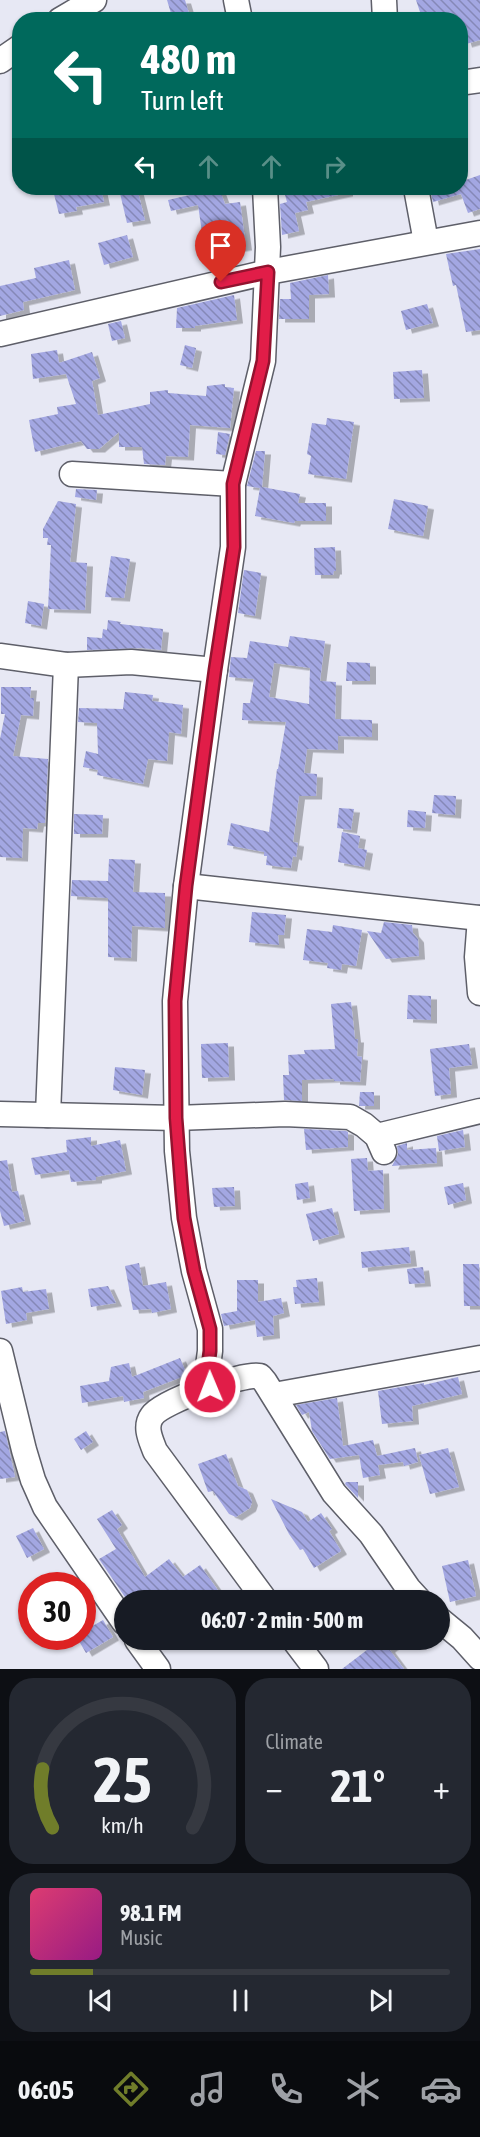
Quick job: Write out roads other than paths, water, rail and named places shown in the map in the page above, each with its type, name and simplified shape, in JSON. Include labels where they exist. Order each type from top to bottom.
[{"type":"street","points":[[74,12],[94,0]]},
{"type":"street","points":[[210,1387],[208,1366],[210,1329],[194,1271],[184,1218],[176,1118],[175,1001],[186,886],[234,547],[233,484],[263,361],[268,272],[265,195]]},
{"type":"street","points":[[417,195],[426,242]]},
{"type":"street","points":[[0,334],[268,272],[480,233]]},
{"type":"street","points":[[72,474],[233,484]]},
{"type":"street","points":[[0,656],[66,665],[131,662],[215,670]]},
{"type":"street","points":[[48,1115],[66,665]]},
{"type":"street","points":[[186,886],[480,918],[477,957],[480,993]]},
{"type":"street","points":[[0,1114],[176,1118],[285,1113],[350,1117],[364,1125],[380,1144],[480,1111]]},
{"type":"street","points":[[0,1351],[24,1450],[33,1480],[45,1507],[114,1607]]},
{"type":"street","points":[[274,1395],[480,1358]]},
{"type":"street","points":[[258,1590],[154,1451],[148,1426],[152,1415],[162,1407],[210,1387],[257,1375],[274,1395],[334,1493],[371,1534],[410,1590]]},
{"type":"street","points":[[450,1625],[471,1634],[480,1658]]},
{"type":"street","points":[[144,1650],[158,1669]]},
{"type":"street","points":[[302,1650],[316,1669]]}]
